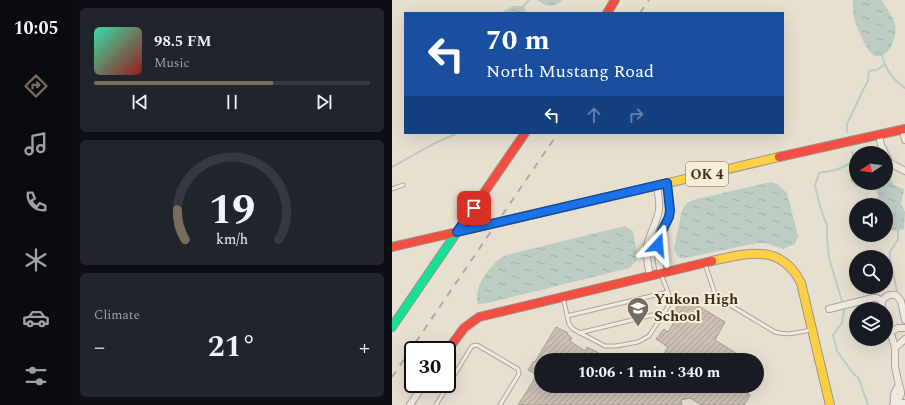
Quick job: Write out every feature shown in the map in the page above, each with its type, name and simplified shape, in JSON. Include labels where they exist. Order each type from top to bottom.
[{"type":"main road","points":[[608,12],[615,0]]},
{"type":"main road","name":"OK 4","points":[[457,232],[904,129]]},
{"type":"main road","points":[[392,327],[524,134]]},
{"type":"main road","points":[[392,247],[457,232]]},
{"type":"main road","points":[[453,341],[468,324],[479,317],[650,275],[759,253],[787,262],[796,272],[801,284],[830,405]]},
{"type":"street","points":[[904,129],[905,140]]},
{"type":"street","points":[[879,135],[882,146]]},
{"type":"street","points":[[893,165],[905,171]]},
{"type":"street","points":[[661,273],[658,257],[658,245],[661,233],[669,217],[670,210],[667,183]]},
{"type":"street","points":[[650,275],[647,260],[647,248],[660,202],[657,185]]},
{"type":"street","points":[[829,309],[873,298],[877,298],[882,301],[885,297],[891,294],[898,296],[901,301],[905,320]]},
{"type":"street","points":[[893,330],[898,328],[905,328]]},
{"type":"street","points":[[895,348],[905,339]]},
{"type":"street","points":[[893,342],[895,348],[895,367],[902,391],[899,400],[894,404]]},
{"type":"street","points":[[410,405],[418,393]]},
{"type":"street","points":[[894,404],[905,403]]},
{"type":"lane","points":[[392,189],[403,186]]},
{"type":"lane","points":[[705,264],[710,284],[715,294],[730,305],[775,332],[783,334],[812,330]]},
{"type":"lane","points":[[563,297],[569,324],[579,333],[605,346],[616,346],[638,342],[649,336],[669,305],[670,298],[661,273]]},
{"type":"lane","points":[[567,316],[668,292]]},
{"type":"lane","points":[[579,333],[665,312]]},
{"type":"lane","points":[[436,405],[472,346],[477,345],[518,369],[519,374],[500,405]]},
{"type":"water","points":[[537,0],[563,0],[553,6],[548,6]]},
{"type":"water","points":[[853,0],[882,0],[891,15],[896,29],[894,40],[888,51],[884,54],[875,56],[865,45],[854,18]]},
{"type":"water","points":[[513,6],[523,6],[526,11],[526,12],[502,12]]},
{"type":"water","points":[[771,182],[777,184],[787,193],[798,236],[795,244],[783,249],[765,243],[758,243],[685,258],[680,258],[676,254],[674,248],[682,210],[687,203],[693,200]]},
{"type":"water","points":[[893,183],[904,189],[901,204],[905,212],[904,229],[893,231],[893,198],[877,198],[878,196],[877,191],[873,190],[893,190]]},
{"type":"water","points":[[625,226],[633,231],[637,254],[637,260],[630,268],[488,303],[478,304],[478,290],[484,276],[489,269],[506,255]]},
{"type":"building","points":[[680,301],[687,306],[690,301],[725,322],[715,340],[736,353],[664,353],[668,347],[656,339],[664,329],[668,332],[678,316],[673,314]]},
{"type":"building","points":[[556,327],[568,333],[567,334],[572,338],[570,341],[585,351],[587,347],[599,353],[540,353]]},
{"type":"building","points":[[534,361],[534,373],[528,370]]},
{"type":"building","points":[[534,380],[534,393],[747,393],[750,395],[744,405],[701,405],[690,398],[681,400],[682,405],[518,405]]},
{"type":"waterway","points":[[522,8],[529,0]]},
{"type":"waterway","points":[[882,54],[890,73],[905,88]]},
{"type":"waterway","points":[[847,132],[847,124],[868,81],[869,71],[877,70],[884,65]]},
{"type":"waterway","points":[[392,167],[435,143],[456,134]]},
{"type":"waterway","points":[[842,301],[829,258],[827,226],[815,186],[819,173],[836,170],[849,164]]},
{"type":"waterway","points":[[897,291],[890,260],[890,252],[898,239],[898,230]]},
{"type":"waterway","points":[[844,310],[842,323],[833,335],[837,351],[859,379],[868,405]]},
{"type":"railway","points":[[641,12],[649,0]]},
{"type":"railway","points":[[392,377],[557,134]]},
{"type":"traffic: fast","points":[[392,327],[457,232],[591,201]]},
{"type":"traffic: slow","points":[[591,201],[779,157]]},
{"type":"traffic: slow","points":[[712,261],[738,255],[762,254],[774,256],[793,270],[801,283],[830,405]]},
{"type":"traffic: jam","points":[[608,12],[615,0]]},
{"type":"traffic: jam","points":[[779,157],[905,129]]},
{"type":"traffic: jam","points":[[392,247],[457,232],[524,134]]},
{"type":"traffic: jam","points":[[454,341],[464,328],[479,317],[712,261]]},
{"type":"place","name":"Yukon High School","points":[[638,328]]},
{"type":"route","points":[[474,208],[457,232],[667,183],[670,210],[669,217],[661,233],[658,245]]}]
